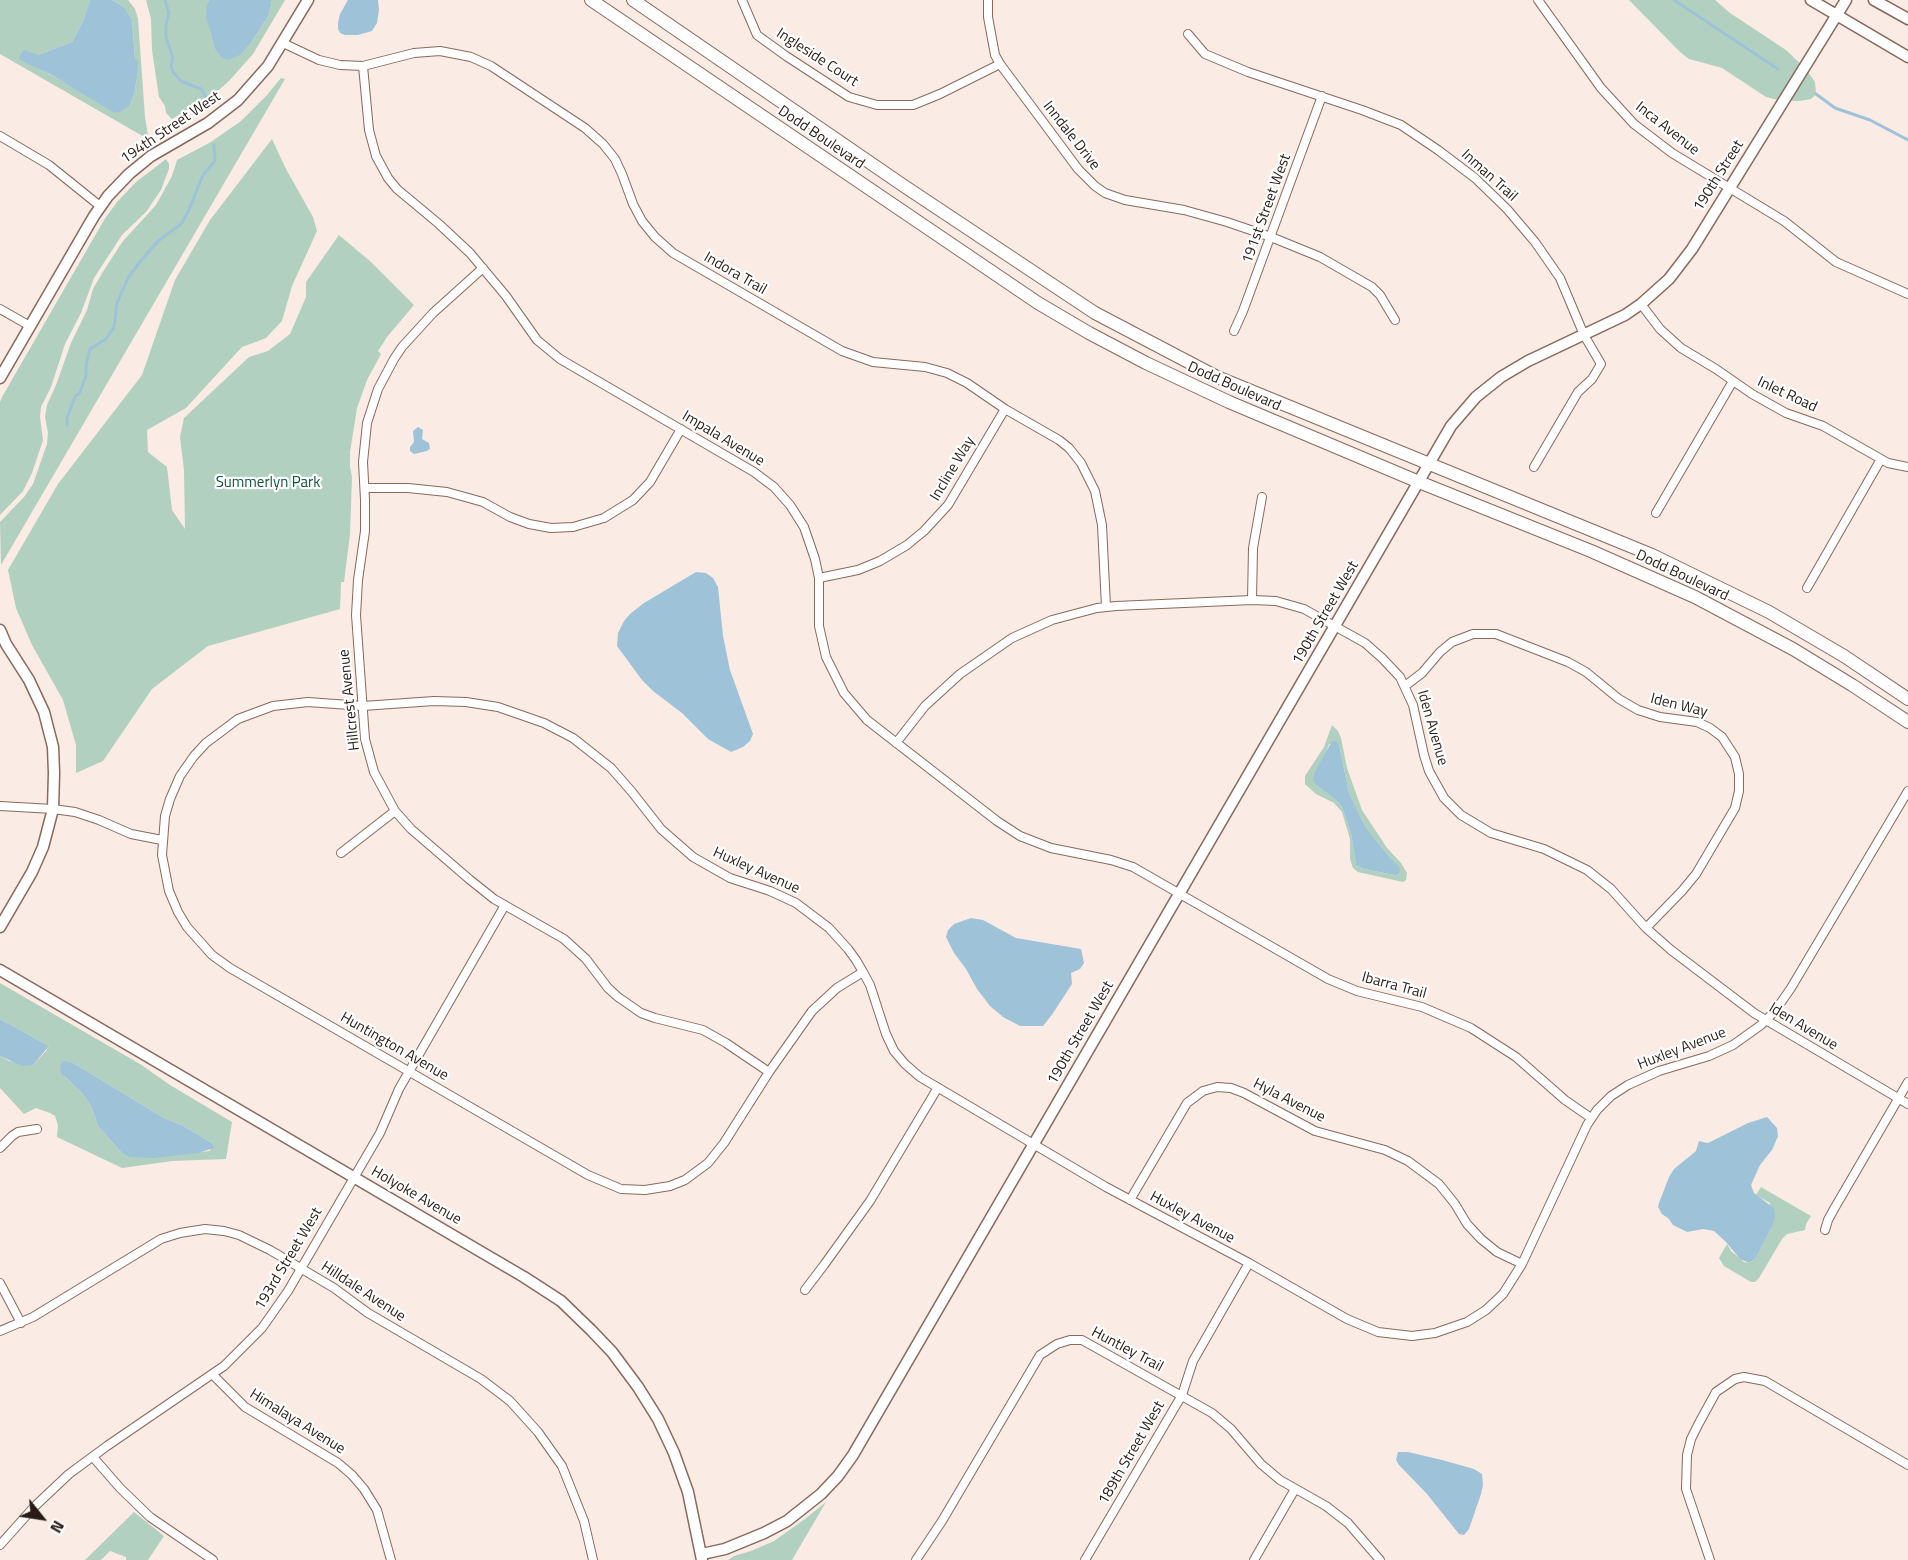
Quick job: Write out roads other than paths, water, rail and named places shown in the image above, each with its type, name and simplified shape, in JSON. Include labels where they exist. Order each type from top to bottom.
[{"type":"main road","name":"Dodd Boulevard","points":[[591,0],[1038,303],[1089,333],[1147,364],[1229,402],[1591,551],[1695,597],[1793,649],[1908,722]]},
{"type":"main road","name":"Dodd Boulevard","points":[[633,0],[894,180],[1095,313],[1217,377],[1652,555],[1775,615],[1908,699]]},
{"type":"street","name":"194th Street West","points":[[0,378],[100,206],[142,163],[208,123],[231,106],[260,77],[308,0]]},
{"type":"street","name":"Ingleside Court","points":[[742,0],[757,35],[849,97],[877,105],[913,105],[1000,64]]},
{"type":"street","name":"Inndale Drive","points":[[988,0],[988,17],[995,55],[1085,178],[1105,193],[1135,202],[1201,214],[1271,237],[1320,257],[1363,281],[1380,295],[1395,320]]},
{"type":"street","name":"Inca Avenue","points":[[1538,0],[1601,88],[1634,124],[1672,153],[1784,221],[1836,262],[1908,294]]},
{"type":"street","points":[[1810,0],[1908,57]]},
{"type":"street","name":"190th Street","points":[[1428,464],[1455,421],[1490,386],[1528,361],[1625,315],[1669,279],[1681,264],[1846,0]]},
{"type":"street","points":[[1874,0],[1908,19]]},
{"type":"street","name":"Inman Trail","points":[[1188,34],[1205,54],[1248,72],[1401,125],[1475,178],[1507,208],[1560,278],[1584,335]]},
{"type":"street","name":"Indora Trail","points":[[283,43],[319,60],[340,65],[363,66],[414,53],[440,51],[471,57],[491,66],[585,128],[603,144],[615,159],[642,220],[655,237],[673,253],[842,351],[873,362],[925,367],[946,373],[967,383],[1005,409],[1065,444],[1088,473],[1095,491],[1101,516],[1106,606]]},
{"type":"street","name":"Impala Avenue","points":[[363,66],[369,130],[382,168],[397,189],[453,236],[483,268],[532,334],[566,363],[754,472],[779,492],[794,511],[804,527],[813,550],[819,578],[819,626],[824,649],[832,671],[844,693],[860,713],[997,821],[1020,836],[1051,848],[1111,860],[1133,867],[1180,894]]},
{"type":"street","name":"191st Street West","points":[[1234,331],[1322,96]]},
{"type":"street","points":[[0,136],[49,165],[100,206]]},
{"type":"street","name":"Hillcrest Avenue","points":[[483,268],[419,327],[394,359],[374,399],[365,435],[363,470],[365,531],[356,615],[365,739],[370,760],[379,783],[395,811],[411,829],[469,879],[505,905],[564,939],[586,959],[608,988],[628,1005],[655,1018],[703,1030],[770,1072]]},
{"type":"street","name":"Inlet Road","points":[[1641,304],[1656,325],[1681,348],[1777,408],[1813,422],[1881,459],[1908,467]]},
{"type":"street","points":[[0,309],[30,326]]},
{"type":"street","points":[[1534,467],[1578,392],[1592,379],[1601,364],[1584,335]]},
{"type":"street","points":[[1656,513],[1733,381]]},
{"type":"street","name":"Incline Way","points":[[819,578],[850,572],[880,561],[907,545],[924,531],[948,505],[1005,409]]},
{"type":"street","points":[[364,488],[408,488],[447,492],[483,502],[510,517],[529,524],[551,528],[573,527],[604,518],[633,500],[650,482],[681,429]]},
{"type":"street","points":[[1807,588],[1881,459]]},
{"type":"street","name":"190th Street West","points":[[702,1557],[781,1524],[809,1504],[838,1476],[853,1455],[1428,464]]},
{"type":"street","points":[[1252,600],[1253,548],[1262,497]]},
{"type":"street","name":"Iden Avenue","points":[[896,743],[940,690],[1019,634],[1044,624],[1106,606],[1252,600],[1293,605],[1336,625],[1377,652],[1392,668],[1405,686],[1415,712],[1426,764],[1444,798],[1470,822],[1491,833],[1544,849],[1587,870],[1611,889],[1646,928],[1683,960],[1766,1021],[1908,1104]]},
{"type":"street","points":[[0,630],[34,690],[49,727],[53,747],[54,773],[53,809],[38,860],[0,927]]},
{"type":"street","name":"Iden Way","points":[[1405,686],[1422,673],[1452,642],[1473,634],[1496,634],[1568,662],[1586,672],[1619,699],[1638,710],[1660,717],[1696,722],[1722,737],[1731,749],[1738,765],[1739,791],[1735,808],[1696,874],[1646,928]]},
{"type":"street","name":"Huxley Avenue","points":[[363,706],[434,701],[474,703],[514,711],[559,730],[586,747],[611,768],[661,830],[682,849],[717,872],[783,896],[808,910],[839,938],[863,972],[874,993],[886,1034],[894,1051],[911,1071],[937,1089],[1130,1200],[1249,1263],[1357,1325],[1389,1335],[1412,1336],[1446,1330],[1476,1316],[1503,1294],[1522,1264],[1591,1118],[1611,1096],[1628,1085],[1667,1067],[1721,1051],[1744,1038],[1766,1021],[1791,988],[1908,791]]},
{"type":"street","name":"Huntington Avenue","points":[[363,706],[308,702],[283,704],[252,713],[225,727],[200,748],[180,776],[167,806],[162,840],[164,870],[172,898],[187,927],[207,950],[230,969],[599,1181],[621,1189],[645,1190],[670,1186],[685,1180],[708,1163],[819,1004],[837,988],[863,972]]},
{"type":"street","points":[[0,806],[53,809],[86,815],[138,836],[162,840]]},
{"type":"street","points":[[341,853],[395,811]]},
{"type":"street","name":"Ibarra Trail","points":[[1180,894],[1328,979],[1357,991],[1422,1007],[1472,1028],[1509,1051],[1554,1091],[1591,1118]]},
{"type":"street","name":"193rd Street West","points":[[0,1545],[52,1488],[213,1374],[242,1350],[262,1328],[301,1269],[380,1133],[395,1097],[505,905]]},
{"type":"street","name":"Holyoke Avenue","points":[[0,970],[537,1285],[572,1311],[612,1352],[649,1403],[669,1441],[688,1492],[702,1557]]},
{"type":"street","points":[[1826,1230],[1827,1220],[1908,1082]]},
{"type":"street","name":"Hyla Avenue","points":[[1130,1200],[1187,1103],[1197,1094],[1210,1088],[1231,1088],[1244,1092],[1315,1131],[1385,1150],[1408,1161],[1439,1184],[1467,1224],[1481,1239],[1497,1252],[1522,1264]]},
{"type":"street","points":[[805,1290],[870,1201],[937,1089]]},
{"type":"street","points":[[0,1148],[18,1132],[37,1129]]},
{"type":"street","name":"Hilldale Avenue","points":[[0,1331],[47,1309],[152,1243],[180,1233],[205,1230],[233,1233],[258,1244],[334,1288],[385,1323],[501,1393],[543,1438],[562,1466],[581,1512],[593,1560]]},
{"type":"street","name":"189th Street West","points":[[1085,1560],[1182,1395],[1193,1361],[1249,1263]]},
{"type":"street","points":[[0,1283],[21,1323]]},
{"type":"street","name":"Huntley Trail","points":[[916,1560],[942,1521],[1040,1355],[1057,1344],[1070,1340],[1082,1340],[1212,1413],[1231,1429],[1261,1464],[1280,1480],[1326,1506],[1348,1523],[1380,1560]]},
{"type":"street","name":"Himalaya Avenue","points":[[213,1374],[245,1407],[330,1458],[352,1475],[364,1489],[376,1510],[391,1560]]},
{"type":"street","points":[[1710,1560],[1686,1489],[1687,1455],[1698,1423],[1716,1392],[1735,1379],[1744,1377],[1765,1381],[1908,1465]]},
{"type":"street","points":[[93,1457],[141,1509],[213,1560]]},
{"type":"street","points":[[1254,1560],[1295,1489]]},
{"type":"water","points":[[90,0],[112,0],[124,7],[132,19],[138,72],[130,105],[120,112],[113,112],[50,74],[20,60],[19,57],[24,50],[38,55],[72,42],[83,21]]},
{"type":"water","points":[[210,0],[272,0],[269,15],[251,43],[240,55],[228,60],[222,58],[214,47],[206,16]]},
{"type":"water","points":[[348,0],[378,0],[377,23],[372,31],[358,35],[340,33],[338,23],[340,14]]},
{"type":"water","points":[[418,427],[423,430],[422,439],[429,443],[430,449],[414,454],[410,451],[410,447],[414,442],[413,431]]},
{"type":"water","points":[[696,572],[706,573],[713,578],[718,587],[723,636],[730,670],[753,734],[750,741],[743,747],[731,752],[708,739],[682,713],[653,691],[617,646],[618,633],[630,614]]},
{"type":"water","points":[[1332,741],[1339,744],[1349,793],[1365,826],[1399,867],[1398,874],[1364,869],[1356,865],[1351,833],[1342,807],[1313,780]]},
{"type":"water","points":[[971,918],[983,920],[1016,938],[1081,949],[1084,963],[1080,969],[1071,973],[1072,984],[1043,1026],[1020,1026],[1003,1017],[990,1006],[977,989],[946,937],[948,930],[954,924]]},
{"type":"water","points":[[0,1019],[49,1046],[33,1065],[22,1066],[0,1056]]},
{"type":"water","points":[[64,1061],[75,1064],[164,1118],[182,1125],[212,1143],[214,1148],[198,1153],[153,1158],[130,1157],[121,1152],[98,1126],[91,1106],[82,1093],[61,1073],[60,1065]]},
{"type":"water","points":[[1767,1117],[1777,1128],[1778,1136],[1751,1185],[1754,1193],[1774,1208],[1775,1217],[1756,1258],[1749,1263],[1740,1259],[1714,1231],[1703,1229],[1687,1232],[1673,1225],[1658,1207],[1669,1177],[1674,1169],[1696,1151],[1699,1141],[1708,1143],[1748,1123]]},
{"type":"water","points":[[1398,1452],[1442,1460],[1474,1469],[1482,1474],[1481,1494],[1469,1529],[1464,1535],[1459,1534],[1427,1494],[1399,1465],[1396,1460]]},
{"type":"waterway","points":[[165,0],[169,13],[166,37],[173,58],[171,66],[173,72],[181,81],[201,89],[206,97]]},
{"type":"waterway","points":[[1674,0],[1778,69]]},
{"type":"waterway","points":[[1816,94],[1835,108],[1870,120],[1908,140]]},
{"type":"waterway","points":[[67,425],[67,418],[75,397],[80,392],[86,376],[90,349],[106,339],[114,327],[117,303],[128,278],[158,241],[181,224],[203,175],[215,161],[214,145]]},
{"type":"park label","name":"Summerlyn Park","points":[[268,483]]}]
